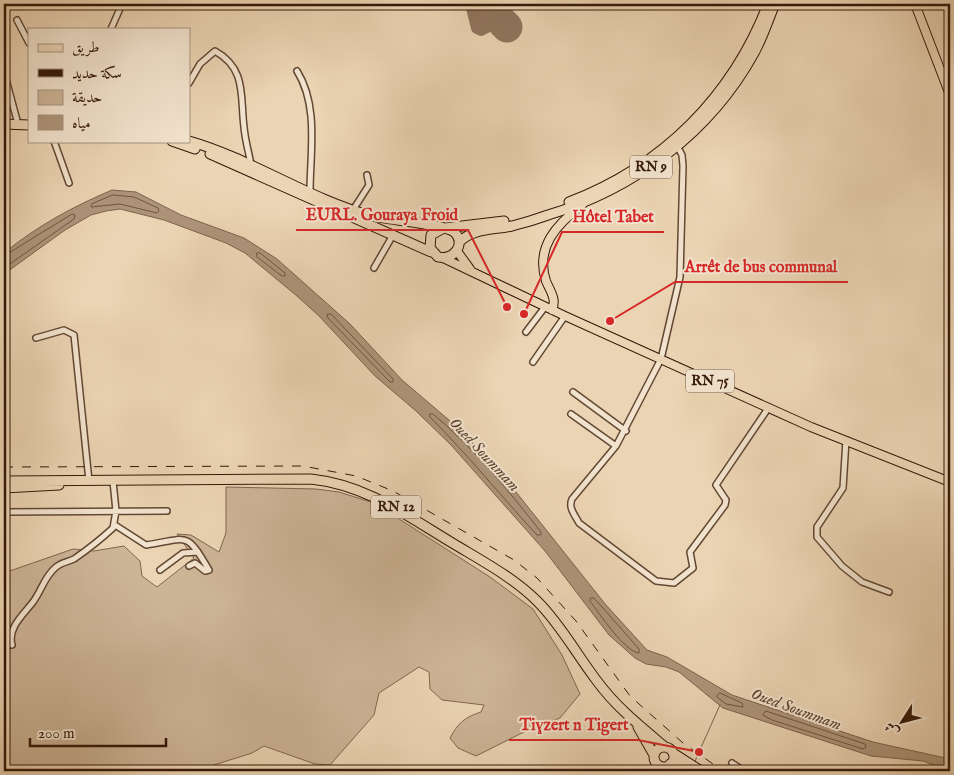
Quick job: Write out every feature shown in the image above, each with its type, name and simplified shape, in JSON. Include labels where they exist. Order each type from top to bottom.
[{"type":"highway","name":"RN 9","points":[[190,141],[353,210],[389,220],[444,228],[520,218],[565,204],[611,184],[643,164],[691,123],[731,78],[748,50],[768,4]]},
{"type":"highway","name":"RN 9","points":[[458,246],[473,232],[514,226],[584,204],[632,180],[677,146],[704,120],[733,84],[754,53],[775,4]]},
{"type":"highway","points":[[4,124],[28,125]]},
{"type":"highway","points":[[4,130],[28,130]]},
{"type":"highway","points":[[175,142],[205,152],[443,258],[451,257],[458,246],[453,231],[444,228],[434,232],[429,239],[432,252]]},
{"type":"highway","name":"RN 12","points":[[4,481],[311,479],[341,484],[373,495],[506,575],[527,592],[560,628],[598,682],[633,721],[665,747]]},
{"type":"highway","name":"RN 12","points":[[4,488],[70,484],[78,481]]},
{"type":"highway","name":"RN 12","points":[[633,721],[654,756]]},
{"type":"highway","points":[[691,771],[679,765],[667,768],[656,763],[654,756],[657,749],[665,747],[701,771]]},
{"type":"highway","points":[[667,768],[673,753]]},
{"type":"main road","points":[[915,4],[950,94]]},
{"type":"main road","points":[[549,309],[554,300],[543,266],[546,243],[562,221],[584,204]]},
{"type":"main road","name":"RN 75","points":[[458,246],[473,272]]},
{"type":"main road","name":"RN 75","points":[[443,258],[549,309],[769,407],[950,482]]},
{"type":"street","points":[[111,28],[122,4]]},
{"type":"street","points":[[16,20],[28,41]]},
{"type":"street","points":[[190,81],[200,64],[214,51],[237,72],[244,99],[244,126],[251,166]]},
{"type":"street","points":[[297,71],[311,118],[310,192]]},
{"type":"street","points":[[4,72],[18,124]]},
{"type":"street","points":[[54,142],[69,183]]},
{"type":"street","points":[[677,146],[682,155],[683,166],[681,263],[662,359],[626,431],[572,499],[570,504],[579,523],[656,581],[674,583],[693,568],[694,565],[689,556],[690,552],[725,505],[726,500],[716,485],[769,407]]},
{"type":"street","points":[[353,210],[369,185],[367,175]]},
{"type":"street","points":[[374,268],[393,235]]},
{"type":"street","points":[[526,332],[549,309]]},
{"type":"street","points":[[533,362],[565,316]]},
{"type":"street","points":[[36,338],[64,330],[74,334],[88,481]]},
{"type":"street","points":[[573,392],[626,431]]},
{"type":"street","points":[[571,414],[616,446]]},
{"type":"street","points":[[846,440],[843,488],[817,527],[818,537],[842,566],[862,582],[889,592]]},
{"type":"street","points":[[12,645],[10,638],[19,620],[34,601],[41,585],[51,572],[99,540],[115,525],[116,511],[113,480]]},
{"type":"street","points":[[4,512],[167,511]]},
{"type":"street","points":[[115,525],[146,545],[178,539],[194,545],[208,571],[195,563],[189,566]]},
{"type":"street","points":[[160,570],[183,553],[198,552]]},
{"type":"street","points":[[732,763],[744,771]]},
{"type":"green space","points":[[226,487],[316,489],[339,492],[374,503],[490,577],[533,609],[562,655],[580,694],[560,718],[530,729],[476,756],[458,748],[450,738],[459,724],[466,718],[481,712],[484,705],[442,700],[430,689],[429,672],[419,667],[379,693],[374,715],[330,765],[315,764],[264,746],[252,753],[195,771],[4,771],[4,573],[73,549],[94,551],[124,546],[140,561],[142,576],[157,587],[194,558],[177,534],[191,535],[219,552],[226,533]]},
{"type":"water","points":[[112,190],[136,192],[181,215],[244,238],[277,259],[350,324],[402,380],[463,432],[516,492],[606,605],[647,650],[667,657],[732,695],[873,742],[950,759],[950,771],[923,761],[871,756],[723,708],[679,672],[666,667],[646,664],[635,658],[609,635],[545,551],[451,445],[416,411],[375,376],[319,316],[297,296],[245,253],[226,243],[164,220],[120,209],[91,215],[65,230],[4,274],[4,253],[56,217]]},
{"type":"waterway","points":[[699,752],[720,705]]},
{"type":"waterway","points":[[695,762],[697,756]]},
{"type":"taxiway","points":[[471,4],[477,28],[481,30],[499,18]]},
{"type":"runway","points":[[485,4],[507,27]]},
{"type":"railway","points":[[4,467],[303,466],[356,476],[393,491],[514,560],[537,578],[576,621],[630,696],[683,743],[723,771]]},
{"type":"place","name":"EURL. Gouraya Froid","points":[[507,307]]},
{"type":"place","name":"Hôtel Tabet","points":[[524,314]]},
{"type":"place","name":"Arrêt de bus communal","points":[[610,321]]},
{"type":"place","name":"Tiɣzert n Tigert","points":[[699,752]]},
{"type":"water label","name":"Oued Soummam","points":[[484,455]]},
{"type":"water label","name":"Oued Soummam","points":[[796,710]]}]
